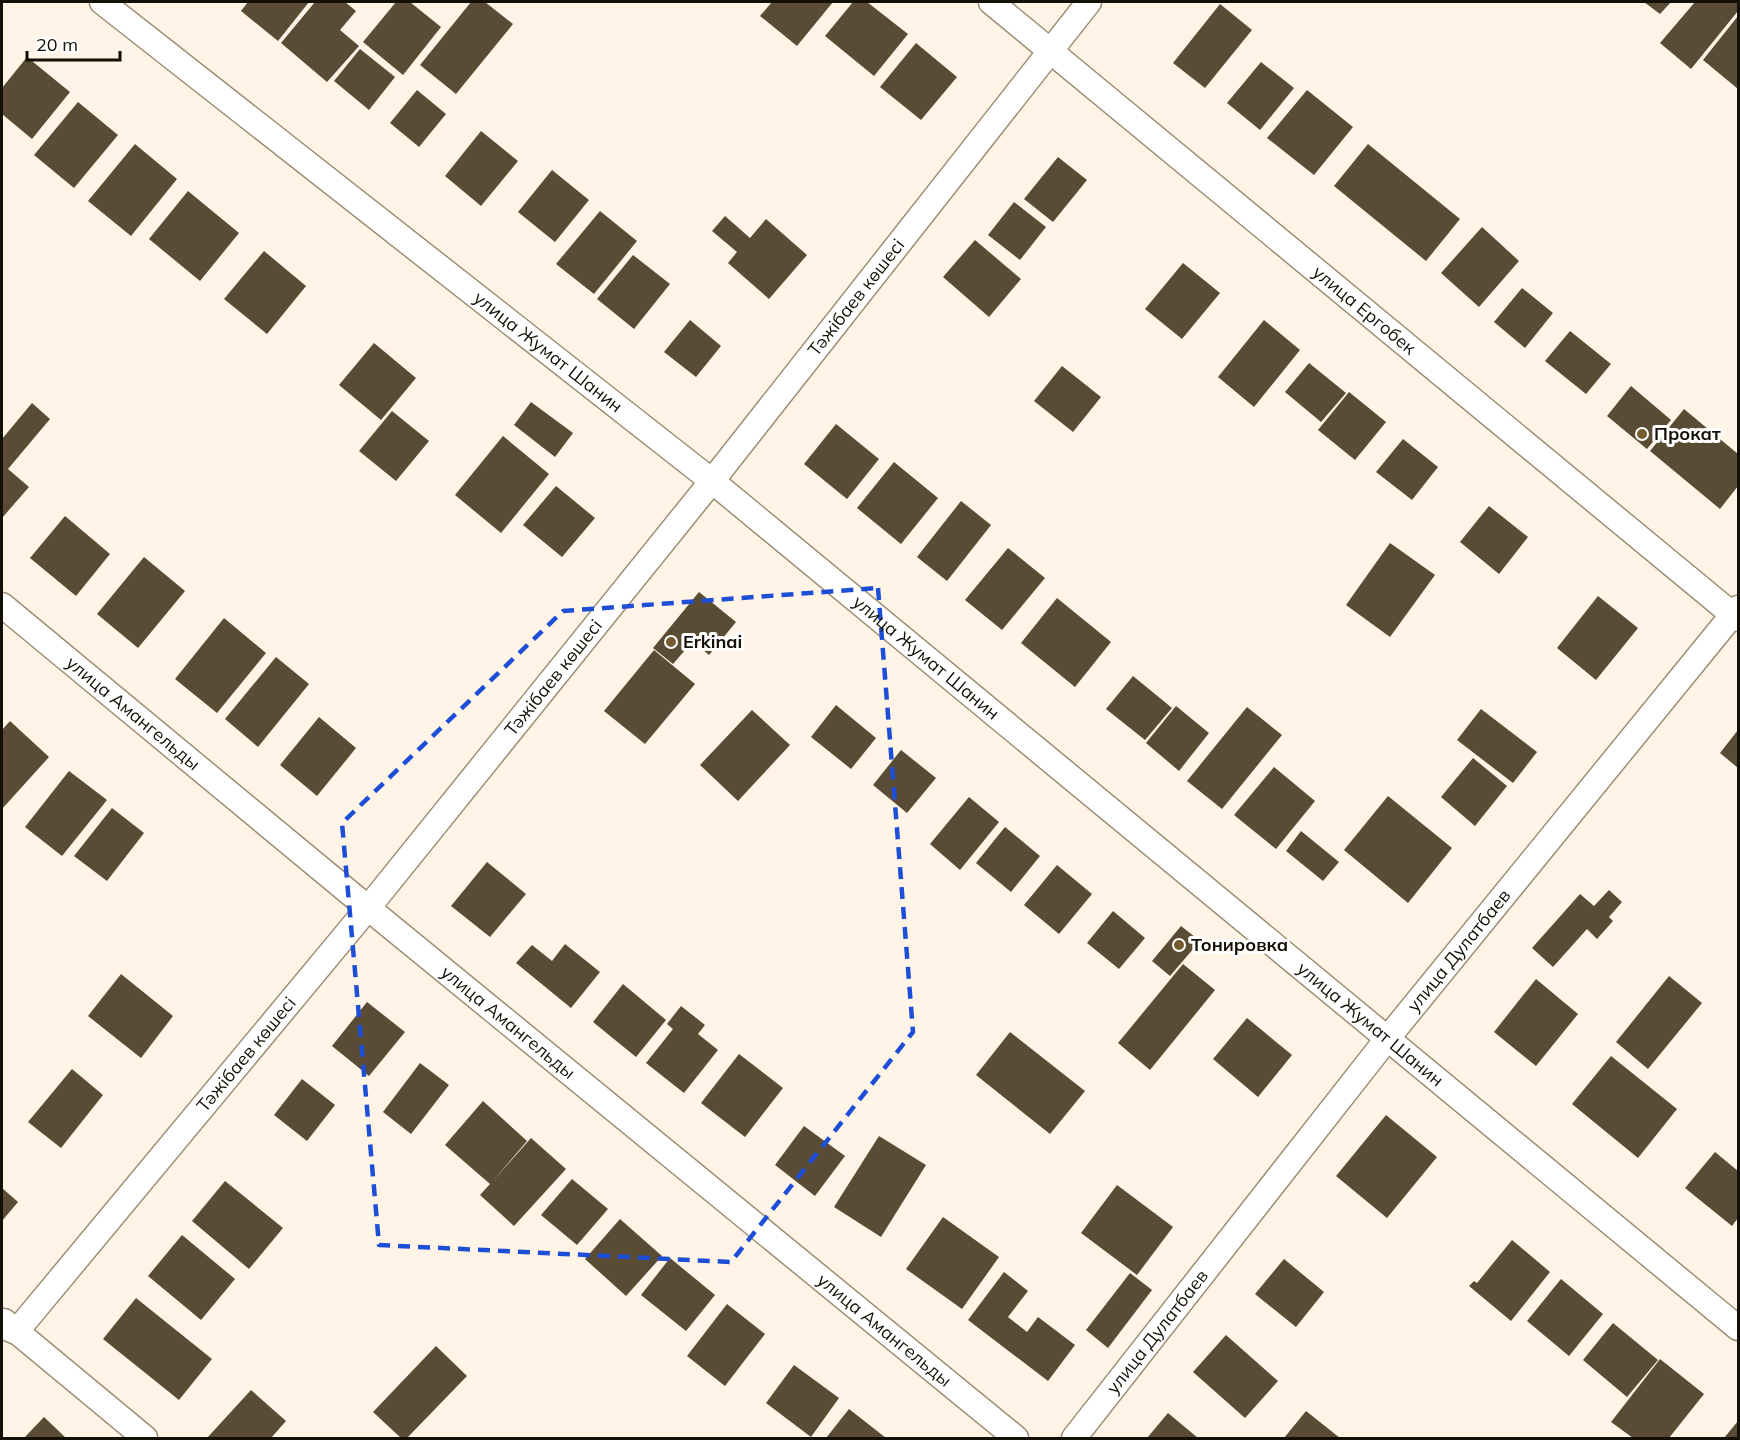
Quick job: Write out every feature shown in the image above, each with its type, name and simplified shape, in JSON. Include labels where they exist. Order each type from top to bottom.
[{"type":"street","name":"улица Жумат Шанин","points":[[102,2],[712,482],[1738,1328]]},
{"type":"street","name":"улица Ергобек","points":[[991,2],[1737,614]]},
{"type":"street","name":"Тәжібаев көшесі","points":[[6,1326],[368,908],[712,482],[1089,2]]},
{"type":"street","name":"улица Амангельды","points":[[2,605],[368,908],[1016,1438]]},
{"type":"street","name":"улица Дулатбаев","points":[[1074,1438],[1387,1039],[1737,614]]},
{"type":"street","points":[[6,1326],[146,1438]]},
{"type":"highlighted area","points":[[878,588],[913,1032],[731,1262],[379,1245],[342,823],[563,611]]},
{"type":"building","points":[[248,2],[309,2],[278,41],[241,11]]},
{"type":"building","points":[[315,2],[345,2],[356,11],[340,30],[359,46],[327,82],[281,43]]},
{"type":"building","points":[[396,2],[410,2],[441,27],[403,75],[363,42]]},
{"type":"building","points":[[471,2],[485,2],[513,24],[456,94],[420,65]]},
{"type":"building","points":[[772,2],[833,2],[797,46],[760,16]]},
{"type":"building","points":[[853,2],[867,2],[908,34],[874,76],[825,36]]},
{"type":"building","points":[[1644,2],[1671,2],[1660,14]]},
{"type":"building","points":[[1695,2],[1738,2],[1738,11],[1691,69],[1660,43]]},
{"type":"building","points":[[1220,4],[1252,30],[1205,88],[1173,63]]},
{"type":"building","points":[[1738,16],[1738,89],[1703,60]]},
{"type":"building","points":[[916,43],[957,77],[921,120],[880,87]]},
{"type":"building","points":[[360,49],[395,77],[369,110],[334,81]]},
{"type":"building","points":[[27,57],[70,92],[32,139],[2,114],[2,88]]},
{"type":"building","points":[[1261,62],[1294,88],[1260,130],[1227,103]]},
{"type":"building","points":[[417,90],[446,114],[419,147],[390,123]]},
{"type":"building","points":[[1307,90],[1353,127],[1314,175],[1267,138]]},
{"type":"building","points":[[78,102],[118,135],[74,188],[34,155]]},
{"type":"building","points":[[481,131],[518,161],[481,206],[445,176]]},
{"type":"building","points":[[135,144],[177,179],[131,236],[88,201]]},
{"type":"building","points":[[1368,144],[1460,219],[1426,261],[1334,186]]},
{"type":"building","points":[[1058,157],[1087,180],[1053,222],[1024,199]]},
{"type":"building","points":[[552,170],[589,200],[555,242],[518,212]]},
{"type":"building","points":[[188,191],[239,233],[200,281],[149,239]]},
{"type":"building","points":[[1014,202],[1046,227],[1020,260],[988,235]]},
{"type":"building","points":[[600,211],[637,241],[594,294],[556,264]]},
{"type":"building","points":[[725,216],[750,238],[766,219],[807,255],[769,299],[728,263],[737,252],[712,231]]},
{"type":"building","points":[[1482,227],[1519,261],[1479,307],[1441,273]]},
{"type":"building","points":[[975,240],[1021,279],[989,317],[943,277]]},
{"type":"building","points":[[264,251],[306,286],[267,334],[224,299]]},
{"type":"building","points":[[633,255],[670,284],[634,329],[597,299]]},
{"type":"building","points":[[1183,263],[1220,293],[1182,339],[1145,309]]},
{"type":"building","points":[[1522,288],[1553,313],[1525,348],[1494,322]]},
{"type":"building","points":[[690,320],[721,346],[696,377],[664,352]]},
{"type":"building","points":[[1264,320],[1300,350],[1254,407],[1218,377]]},
{"type":"building","points":[[1570,331],[1611,364],[1586,394],[1545,361]]},
{"type":"building","points":[[374,343],[416,378],[381,420],[339,385]]},
{"type":"building","points":[[1309,363],[1346,393],[1321,422],[1285,392]]},
{"type":"building","points":[[1062,366],[1101,397],[1073,432],[1034,401]]},
{"type":"building","points":[[1631,386],[1671,420],[1647,449],[1607,416]]},
{"type":"building","points":[[1349,392],[1386,422],[1355,460],[1318,430]]},
{"type":"building","points":[[531,402],[573,433],[555,457],[514,425]]},
{"type":"building","points":[[32,403],[50,419],[8,469],[29,487],[2,518],[2,439]]},
{"type":"building","points":[[1684,409],[1738,454],[1738,486],[1720,509],[1650,451]]},
{"type":"building","points":[[392,411],[429,441],[396,481],[359,451]]},
{"type":"building","points":[[836,424],[879,459],[847,499],[804,464]]},
{"type":"building","points":[[503,436],[549,474],[501,533],[455,495]]},
{"type":"building","points":[[1403,439],[1438,467],[1412,500],[1376,472]]},
{"type":"building","points":[[894,462],[938,498],[901,544],[857,508]]},
{"type":"building","points":[[556,486],[595,518],[562,557],[523,525]]},
{"type":"building","points":[[961,501],[991,525],[947,581],[917,557]]},
{"type":"building","points":[[1489,506],[1528,537],[1499,574],[1460,542]]},
{"type":"building","points":[[65,516],[110,554],[76,596],[30,558]]},
{"type":"building","points":[[1390,543],[1435,575],[1390,637],[1346,605]]},
{"type":"building","points":[[1008,548],[1045,578],[1002,630],[965,600]]},
{"type":"building","points":[[144,557],[185,591],[138,648],[97,614]]},
{"type":"building","points":[[699,592],[736,622],[709,655],[693,641],[673,664],[653,648]]},
{"type":"building","points":[[1598,596],[1638,628],[1596,680],[1557,648]]},
{"type":"building","points":[[1057,598],[1111,642],[1075,687],[1021,643]]},
{"type":"building","points":[[224,618],[266,653],[217,713],[175,679]]},
{"type":"building","points":[[654,650],[695,684],[645,744],[604,711]]},
{"type":"building","points":[[276,657],[309,684],[258,747],[225,719]]},
{"type":"building","points":[[1133,676],[1172,708],[1145,740],[1106,709]]},
{"type":"building","points":[[836,705],[876,738],[851,769],[811,737]]},
{"type":"building","points":[[1176,706],[1209,733],[1179,771],[1146,743]]},
{"type":"building","points":[[1247,707],[1282,735],[1222,809],[1187,781]]},
{"type":"building","points":[[1481,709],[1537,752],[1513,783],[1457,740]]},
{"type":"building","points":[[752,710],[790,745],[738,801],[700,765]]},
{"type":"building","points":[[319,717],[356,748],[317,796],[280,765]]},
{"type":"building","points":[[10,721],[49,757],[2,809],[2,730]]},
{"type":"building","points":[[1738,730],[1738,768],[1720,753]]},
{"type":"building","points":[[901,750],[936,778],[907,813],[873,785]]},
{"type":"building","points":[[1473,758],[1507,786],[1475,826],[1441,797]]},
{"type":"building","points":[[1274,767],[1315,801],[1276,849],[1234,815]]},
{"type":"building","points":[[69,771],[107,800],[62,856],[25,827]]},
{"type":"building","points":[[1388,796],[1452,848],[1408,903],[1344,850]]},
{"type":"building","points":[[969,797],[999,822],[960,870],[930,844]]},
{"type":"building","points":[[112,808],[144,833],[107,881],[74,856]]},
{"type":"building","points":[[1005,827],[1040,856],[1011,892],[976,863]]},
{"type":"building","points":[[1301,831],[1339,862],[1323,881],[1286,851]]},
{"type":"building","points":[[487,862],[526,894],[490,937],[451,906]]},
{"type":"building","points":[[1057,865],[1092,894],[1059,934],[1024,905]]},
{"type":"building","points":[[1609,890],[1622,902],[1609,917],[1613,921],[1597,939],[1587,929],[1553,967],[1532,948],[1580,894],[1594,906]]},
{"type":"building","points":[[1113,911],[1145,938],[1119,969],[1087,943]]},
{"type":"building","points":[[1181,926],[1200,941],[1170,976],[1152,961]]},
{"type":"building","points":[[565,944],[600,972],[571,1008],[516,963],[532,945],[552,961]]},
{"type":"building","points":[[1183,964],[1215,990],[1150,1070],[1118,1043]]},
{"type":"building","points":[[121,974],[173,1016],[141,1058],[88,1016]]},
{"type":"building","points":[[1669,976],[1702,1003],[1648,1069],[1616,1042]]},
{"type":"building","points":[[1536,979],[1578,1014],[1536,1066],[1494,1032]]},
{"type":"building","points":[[623,984],[666,1020],[636,1057],[593,1022]]},
{"type":"building","points":[[367,1002],[405,1032],[369,1076],[332,1046]]},
{"type":"building","points":[[681,1006],[705,1025],[698,1034],[718,1050],[684,1093],[646,1063],[673,1029],[667,1024]]},
{"type":"building","points":[[1247,1018],[1292,1055],[1258,1097],[1213,1059]]},
{"type":"building","points":[[1010,1032],[1085,1091],[1050,1134],[976,1075]]},
{"type":"building","points":[[739,1054],[783,1088],[745,1137],[701,1103]]},
{"type":"building","points":[[1611,1056],[1677,1109],[1638,1158],[1572,1104]]},
{"type":"building","points":[[420,1063],[449,1085],[411,1134],[383,1112]]},
{"type":"building","points":[[72,1069],[103,1095],[61,1148],[28,1122]]},
{"type":"building","points":[[302,1079],[335,1105],[307,1141],[274,1115]]},
{"type":"building","points":[[483,1101],[527,1141],[492,1182],[531,1138],[566,1169],[514,1226],[480,1195],[490,1184],[445,1145]]},
{"type":"building","points":[[1386,1115],[1437,1157],[1387,1218],[1336,1176]]},
{"type":"building","points":[[804,1126],[845,1156],[815,1196],[775,1165]]},
{"type":"building","points":[[879,1136],[926,1165],[881,1237],[834,1207]]},
{"type":"building","points":[[1715,1152],[1738,1171],[1738,1218],[1732,1226],[1685,1188]]},
{"type":"building","points":[[572,1179],[608,1209],[577,1245],[541,1215]]},
{"type":"building","points":[[225,1181],[283,1228],[249,1269],[192,1221]]},
{"type":"building","points":[[1117,1185],[1173,1227],[1137,1275],[1081,1233]]},
{"type":"building","points":[[2,1188],[18,1202],[2,1221]]},
{"type":"building","points":[[943,1217],[999,1257],[962,1309],[906,1269]]},
{"type":"building","points":[[620,1219],[662,1256],[626,1296],[585,1259]]},
{"type":"building","points":[[182,1235],[235,1279],[201,1320],[148,1276]]},
{"type":"building","points":[[1512,1240],[1550,1272],[1511,1321],[1469,1286],[1474,1281],[1477,1283]]},
{"type":"building","points":[[670,1258],[715,1295],[686,1331],[641,1295]]},
{"type":"building","points":[[1284,1259],[1324,1292],[1296,1327],[1255,1294]]},
{"type":"building","points":[[1004,1272],[1028,1291],[1008,1317],[1027,1332],[1038,1317],[1075,1345],[1048,1381],[968,1320]]},
{"type":"building","points":[[1130,1273],[1152,1290],[1108,1348],[1086,1330]]},
{"type":"building","points":[[1561,1279],[1603,1314],[1569,1356],[1527,1321]]},
{"type":"building","points":[[136,1298],[212,1359],[179,1400],[103,1339]]},
{"type":"building","points":[[727,1304],[765,1334],[725,1386],[687,1356]]},
{"type":"building","points":[[1613,1323],[1658,1360],[1627,1397],[1583,1360]]},
{"type":"building","points":[[1226,1335],[1278,1381],[1245,1418],[1193,1372]]},
{"type":"building","points":[[436,1346],[467,1376],[407,1438],[401,1438],[373,1412]]},
{"type":"building","points":[[1660,1359],[1704,1394],[1669,1438],[1633,1438],[1611,1422]]},
{"type":"building","points":[[794,1365],[839,1398],[811,1437],[766,1403]]},
{"type":"building","points":[[251,1390],[286,1421],[271,1438],[207,1438]]},
{"type":"building","points":[[849,1409],[886,1438],[826,1438]]},
{"type":"building","points":[[1306,1411],[1340,1438],[1284,1438]]},
{"type":"building","points":[[1168,1413],[1198,1438],[1147,1438]]},
{"type":"building","points":[[44,1417],[66,1438],[24,1438]]},
{"type":"building","points":[[1738,1421],[1738,1438],[1724,1438]]},
{"type":"place","name":"Прокат","points":[[1642,434]]},
{"type":"place","name":"Erkinai","points":[[671,642]]},
{"type":"place","name":"Тонировка","points":[[1179,945]]}]
